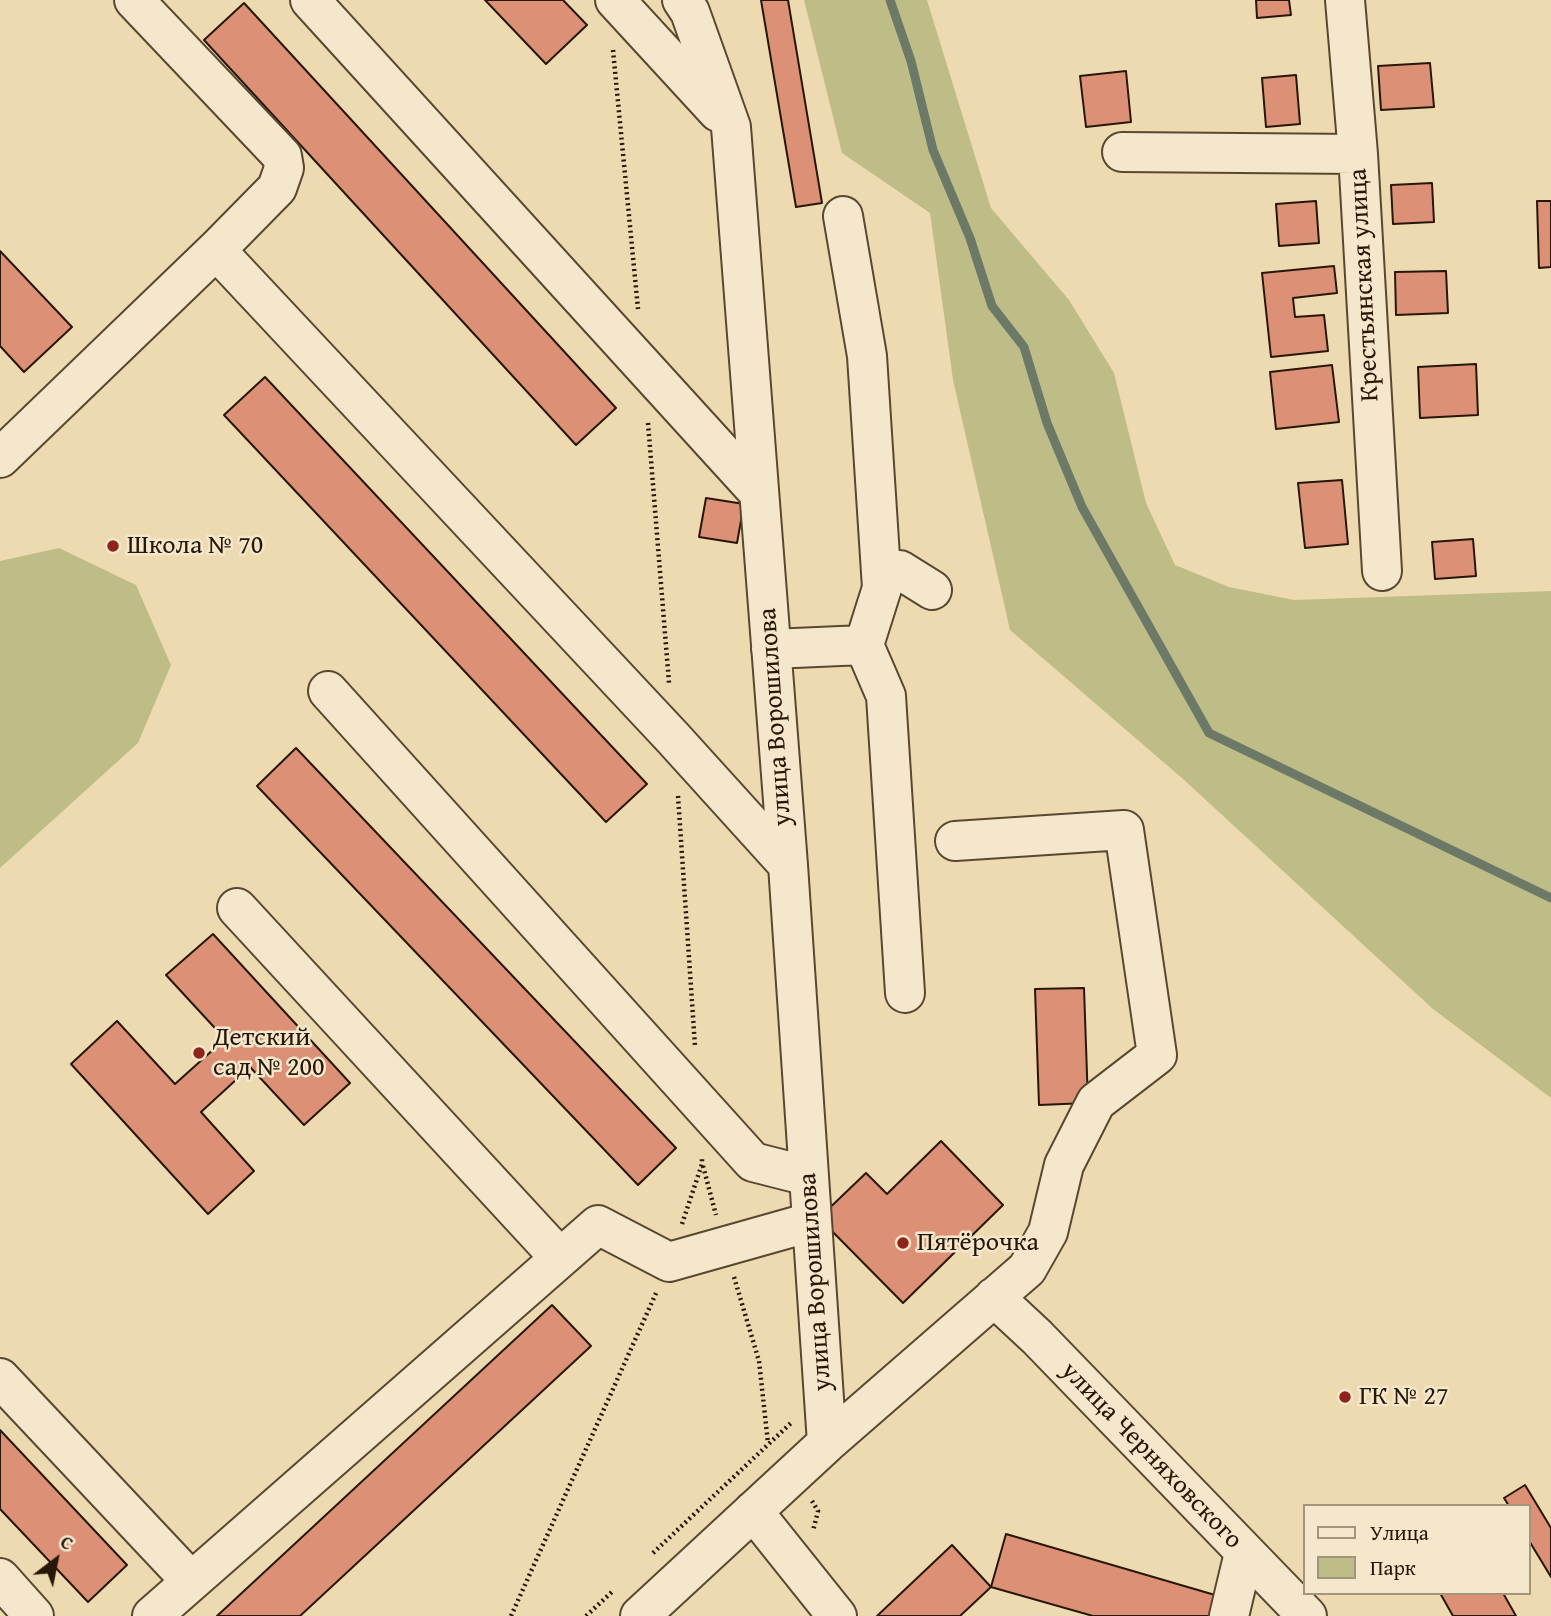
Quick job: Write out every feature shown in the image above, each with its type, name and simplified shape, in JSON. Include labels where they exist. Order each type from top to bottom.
[{"type":"street","points":[[0,458],[278,188],[284,168],[282,156],[134,0]]},
{"type":"street","points":[[310,0],[758,492]]},
{"type":"street","points":[[615,0],[731,127]]},
{"type":"street","name":"улица Ворошилова","points":[[682,0],[690,12],[731,127],[788,866],[827,1443]]},
{"type":"street","name":"Крестьянская улица","points":[[1345,0],[1358,154],[1382,571]]},
{"type":"street","points":[[1122,152],[1358,154]]},
{"type":"street","points":[[843,216],[867,356],[882,589],[864,645],[886,696],[905,993]]},
{"type":"street","points":[[216,250],[673,738],[788,866]]},
{"type":"street","points":[[881,570],[900,570],[932,590]]},
{"type":"street","points":[[771,649],[864,645]]},
{"type":"street","points":[[328,691],[753,1162],[808,1176]]},
{"type":"street","name":"улица Ворошилова","points":[[640,1616],[827,1443],[1027,1269],[1048,1231],[1064,1165],[1096,1102],[1157,1055],[1124,830],[955,841]]},
{"type":"street","points":[[237,908],[560,1258]]},
{"type":"street","points":[[152,1616],[598,1225],[669,1262],[811,1222]]},
{"type":"street","name":"улица Черняховского","points":[[994,1297],[1307,1616]]},
{"type":"street","points":[[0,1378],[191,1581]]},
{"type":"street","points":[[753,1511],[837,1616]]},
{"type":"street","points":[[1229,1616],[1244,1553]]},
{"type":"street","points":[[0,1578],[34,1616]]},
{"type":"path","points":[[677,792],[695,1048]]},
{"type":"path","points":[[647,1559],[768,1444],[759,1361],[702,1164],[699,1102]]},
{"type":"path","points":[[511,1616],[669,1262],[702,1164]]},
{"type":"path","points":[[586,1616],[617,1587]]},
{"type":"green space","points":[[804,0],[927,0],[991,208],[1069,300],[1114,373],[1146,503],[1175,565],[1229,587],[1294,600],[1551,591],[1551,1098],[1433,1009],[1183,779],[1010,630],[953,380],[930,213],[842,153]]},
{"type":"green space","points":[[59,548],[136,585],[171,665],[138,743],[0,868],[0,561]]},
{"type":"building","points":[[485,0],[563,0],[587,25],[546,64]]},
{"type":"building","points":[[761,0],[788,0],[822,203],[796,207]]},
{"type":"building","points":[[1256,0],[1289,0],[1291,15],[1257,18]]},
{"type":"building","points":[[244,3],[616,408],[576,445],[204,40]]},
{"type":"building","points":[[1430,63],[1434,107],[1381,110],[1378,66]]},
{"type":"building","points":[[1126,71],[1131,122],[1086,127],[1080,76]]},
{"type":"building","points":[[1296,75],[1300,124],[1266,127],[1262,78]]},
{"type":"building","points":[[1432,183],[1434,222],[1393,224],[1391,185]]},
{"type":"building","points":[[1316,201],[1319,243],[1279,246],[1276,204]]},
{"type":"building","points":[[1537,201],[1551,201],[1551,267],[1539,268]]},
{"type":"building","points":[[0,251],[72,327],[24,372],[0,346]]},
{"type":"building","points":[[1334,266],[1337,293],[1293,298],[1295,317],[1324,315],[1328,351],[1271,357],[1262,273]]},
{"type":"building","points":[[1446,271],[1448,313],[1396,315],[1395,272]]},
{"type":"building","points":[[1476,364],[1478,415],[1420,418],[1418,367]]},
{"type":"building","points":[[1332,365],[1339,422],[1276,429],[1270,372]]},
{"type":"building","points":[[265,377],[647,784],[606,822],[224,415]]},
{"type":"building","points":[[1342,480],[1348,544],[1305,548],[1298,483]]},
{"type":"building","points":[[706,498],[744,504],[737,543],[699,537]]},
{"type":"building","points":[[1473,539],[1476,576],[1435,579],[1432,542]]},
{"type":"building","points":[[296,748],[676,1148],[638,1185],[257,786]]},
{"type":"building","points":[[213,934],[350,1083],[304,1125],[250,1067],[201,1112],[254,1171],[208,1214],[71,1064],[117,1021],[175,1084],[225,1039],[166,975]]},
{"type":"building","points":[[1084,988],[1088,1103],[1039,1105],[1035,989]]},
{"type":"building","points":[[941,1141],[1003,1205],[903,1303],[819,1218],[866,1173],[887,1194]]},
{"type":"building","points":[[552,1305],[591,1346],[300,1616],[217,1616]]},
{"type":"building","points":[[0,1430],[127,1565],[88,1602],[0,1509]]},
{"type":"building","points":[[1525,1485],[1551,1528],[1551,1577],[1530,1542],[1530,1504],[1508,1504],[1504,1498]]},
{"type":"building","points":[[1006,1534],[1215,1595],[1209,1616],[1093,1616],[991,1587]]},
{"type":"building","points":[[952,1545],[991,1587],[960,1616],[877,1616]]},
{"type":"building","points":[[1441,1595],[1504,1595],[1516,1616],[1453,1616]]},
{"type":"waterway","points":[[890,0],[911,61],[933,150],[970,238],[992,306],[1024,347],[1047,423],[1082,507],[1209,733],[1551,898]]},
{"type":"place","name":"Школа № 70","points":[[113,546]]},
{"type":"place","name":"Детский сад № 200","points":[[199,1053]]},
{"type":"place","name":"Пятёрочка","points":[[903,1243]]},
{"type":"place","name":"ГК № 27","points":[[1345,1397]]}]
